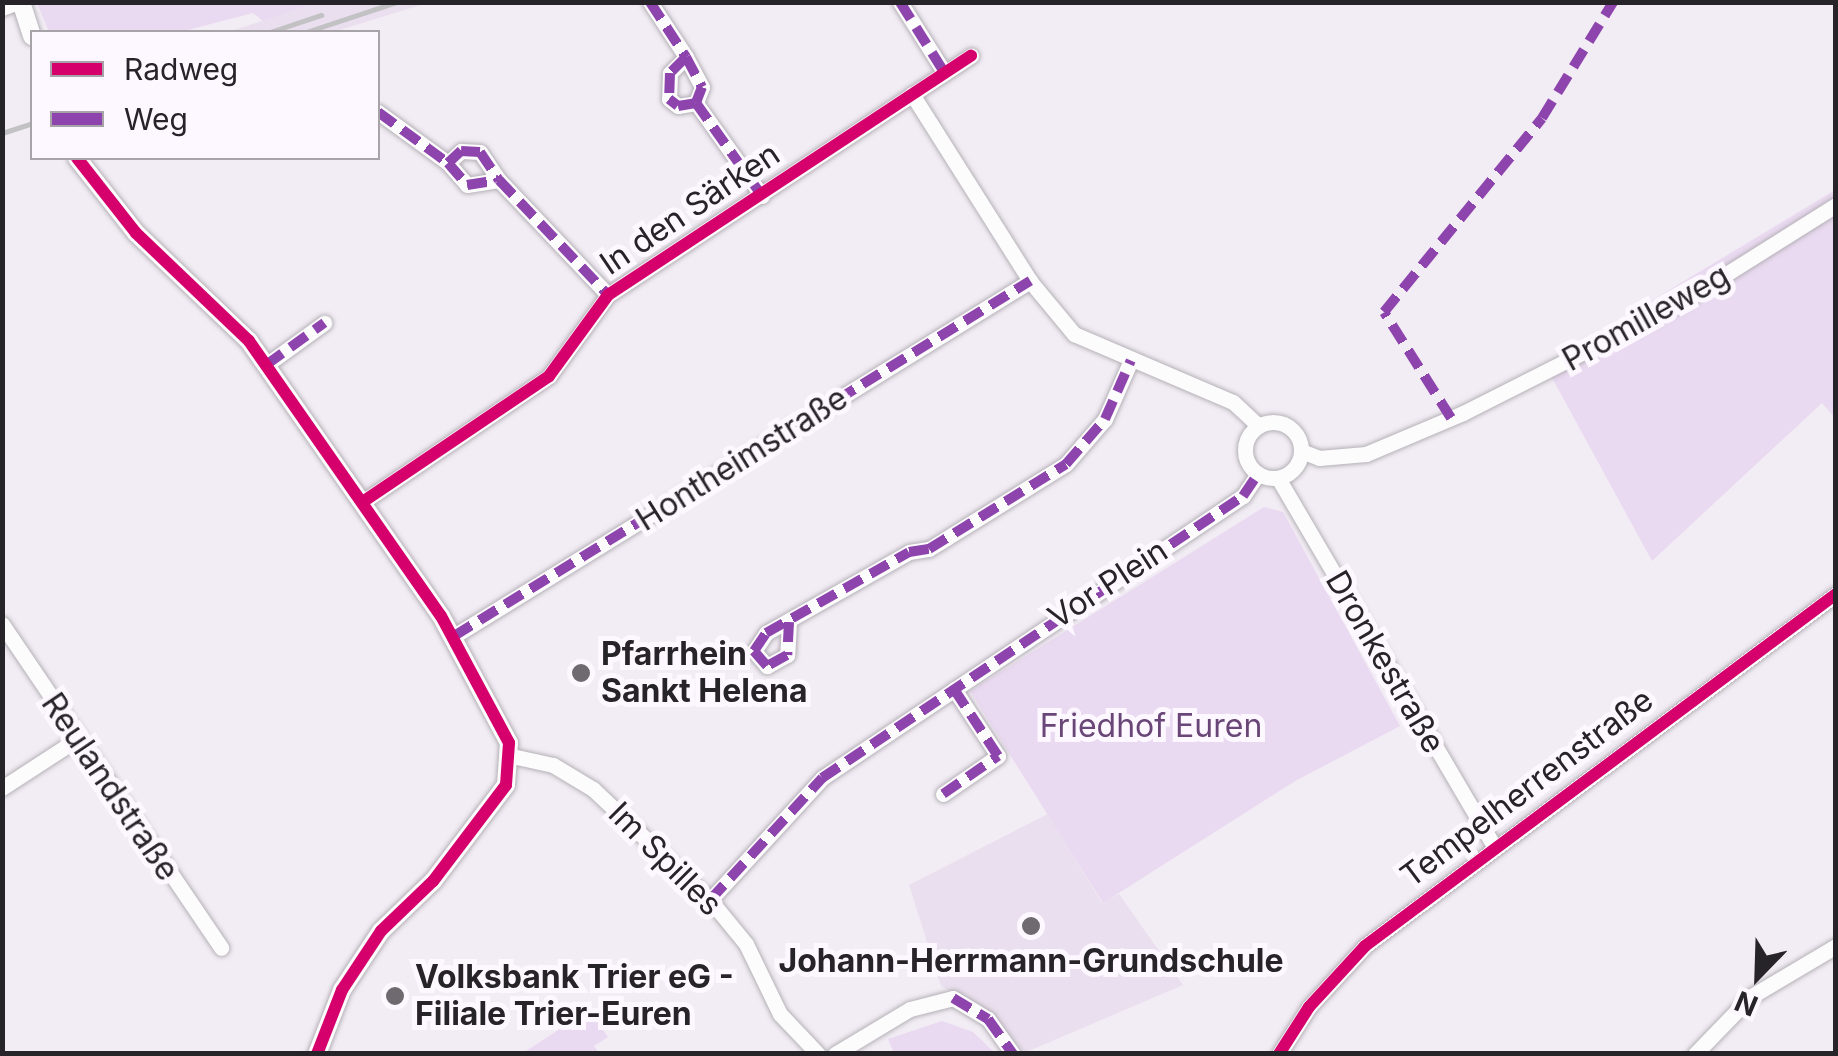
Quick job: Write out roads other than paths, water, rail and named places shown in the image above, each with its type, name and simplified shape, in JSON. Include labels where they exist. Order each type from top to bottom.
[{"type":"street","points":[[2,8],[20,2],[30,30]]},
{"type":"street","name":"In den Särken","points":[[650,2],[702,87],[696,103]]},
{"type":"street","points":[[900,2],[944,72]]},
{"type":"street","name":"In den Särken","points":[[364,501],[549,376],[608,295],[971,56]]},
{"type":"street","name":"In den Särken","points":[[686,58],[665,89],[678,106],[696,103]]},
{"type":"street","points":[[912,94],[1030,281],[1074,334],[1233,402],[1259,426],[1284,425],[1301,451],[1296,466],[1278,478],[1258,474],[1245,454],[1259,426]]},
{"type":"street","name":"In den Särken","points":[[696,103],[762,196]]},
{"type":"street","points":[[380,113],[448,163],[474,188],[499,180]]},
{"type":"street","name":"In den Särken","points":[[448,163],[461,151],[480,152],[499,180],[608,295]]},
{"type":"street","points":[[77,160],[105,200],[266,364],[454,636],[476,673],[512,756],[506,785],[479,824],[358,965],[318,1053]]},
{"type":"street","name":"Promilleweg","points":[[1301,451],[1352,456],[1450,418],[1678,305],[1836,205]]},
{"type":"street","name":"Hontheimstraße","points":[[454,636],[1030,281]]},
{"type":"street","points":[[266,364],[324,324]]},
{"type":"street","points":[[789,622],[908,552],[929,549],[1066,464],[1105,419],[1131,360]]},
{"type":"street","name":"Vor Plein","points":[[710,900],[822,778],[1243,496],[1258,474]]},
{"type":"street","name":"Dronkestraße","points":[[1278,478],[1493,845]]},
{"type":"street","name":"Tempelherrenstraße","points":[[1279,1054],[1309,1007],[1365,946],[1493,845],[1836,594]]},
{"type":"street","name":"Reulandstraße","points":[[2,624],[76,740],[221,948]]},
{"type":"street","points":[[943,794],[998,756],[954,689]]},
{"type":"street","points":[[2,788],[76,740]]},
{"type":"street","name":"Im Spilles","points":[[512,756],[554,765],[593,789],[710,900],[746,944],[780,1014],[818,1054]]},
{"type":"street","points":[[1696,1054],[1750,997],[1836,946]]},
{"type":"street","points":[[836,1054],[910,1009],[953,998],[988,1019],[1013,1054]]},
{"type":"railway","points":[[312,30],[396,2]]},
{"type":"railway","points":[[276,30],[321,15]]},
{"type":"railway","points":[[2,133],[30,124]]},
{"type":"place","name":"Pfarrhein Sankt Helena","points":[[581,673]]},
{"type":"place","name":"Johann-Herrmann-Grundschule","points":[[1031,926]]},
{"type":"place","name":"Volksbank Trier eG - Filiale Trier-Euren","points":[[395,996]]},
{"type":"park label","name":"Friedhof Euren","points":[[1151,726]]}]
